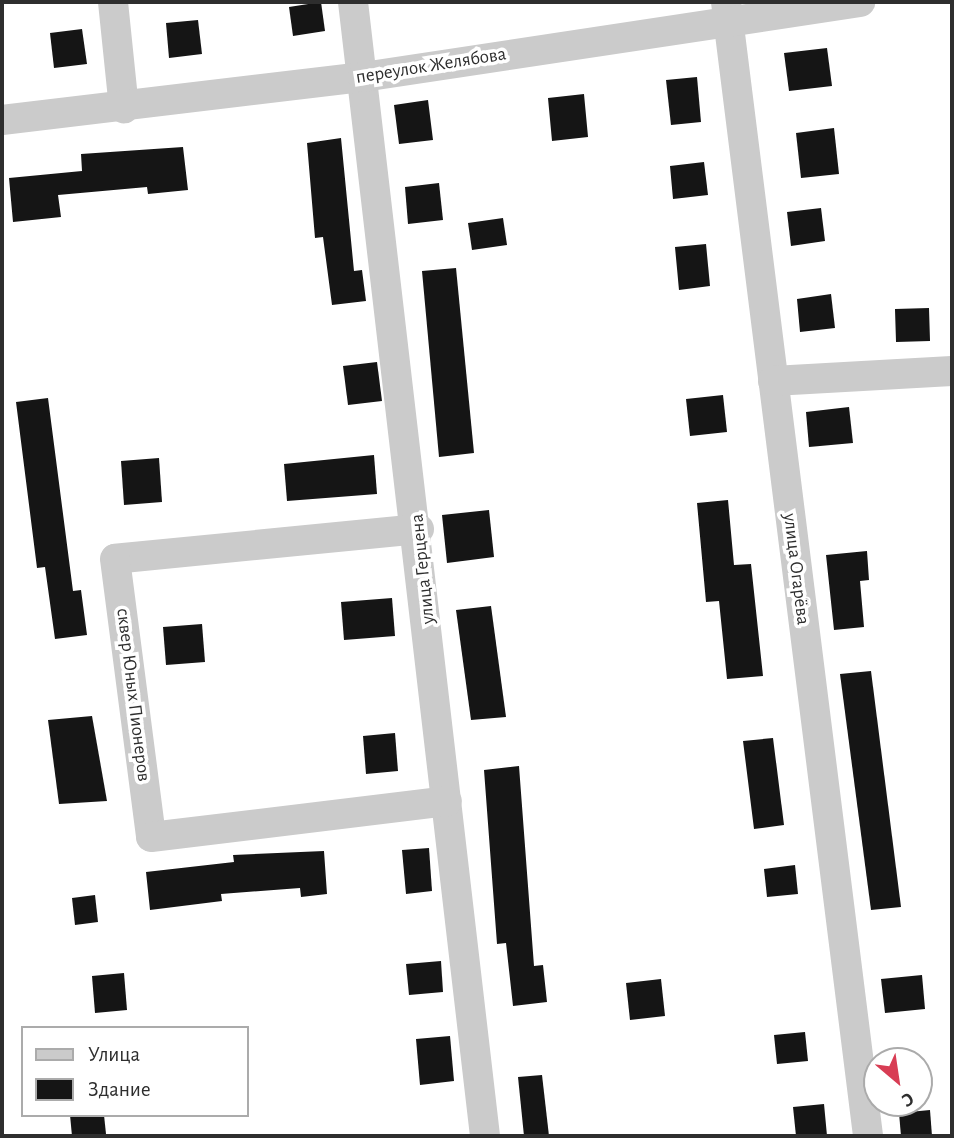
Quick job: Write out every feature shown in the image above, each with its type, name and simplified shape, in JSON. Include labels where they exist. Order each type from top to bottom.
[{"type":"street","points":[[113,2],[124,108]]},
{"type":"street","name":"улица Герцена","points":[[354,2],[419,529],[485,1136]]},
{"type":"street","name":"переулок Желябова","points":[[2,120],[124,108],[363,77],[727,10],[860,2]]},
{"type":"street","name":"улица Огарёва","points":[[727,10],[868,1136]]},
{"type":"street","points":[[773,381],[952,371]]},
{"type":"street","name":"сквер Юных Пионеров","points":[[419,529],[115,559],[151,837],[447,801]]},
{"type":"building","points":[[321,2],[325,31],[293,36],[289,7]]},
{"type":"building","points":[[198,20],[202,54],[169,58],[166,23]]},
{"type":"building","points":[[82,29],[87,64],[54,68],[50,33]]},
{"type":"building","points":[[827,48],[832,86],[789,91],[784,53]]},
{"type":"building","points":[[697,77],[701,122],[671,125],[666,80]]},
{"type":"building","points":[[584,94],[588,137],[552,141],[548,98]]},
{"type":"building","points":[[428,100],[433,140],[399,144],[394,105]]},
{"type":"building","points":[[834,128],[839,174],[801,178],[796,133]]},
{"type":"building","points":[[341,138],[354,271],[362,270],[366,301],[332,305],[323,237],[315,238],[307,143]]},
{"type":"building","points":[[183,147],[188,190],[148,194],[147,187],[58,195],[61,217],[13,222],[9,178],[82,171],[81,154]]},
{"type":"building","points":[[704,162],[708,195],[673,199],[670,166]]},
{"type":"building","points":[[439,183],[443,220],[408,224],[405,187]]},
{"type":"building","points":[[821,208],[825,241],[791,246],[787,212]]},
{"type":"building","points":[[503,218],[507,245],[472,250],[468,223]]},
{"type":"building","points":[[706,244],[710,286],[679,290],[675,247]]},
{"type":"building","points":[[456,268],[474,453],[439,457],[422,271]]},
{"type":"building","points":[[831,294],[835,328],[800,332],[797,299]]},
{"type":"building","points":[[929,308],[930,341],[896,342],[895,309]]},
{"type":"building","points":[[377,362],[382,401],[348,405],[343,366]]},
{"type":"building","points":[[723,395],[727,432],[690,436],[686,399]]},
{"type":"building","points":[[48,398],[73,591],[81,590],[87,635],[55,639],[45,567],[37,568],[16,402]]},
{"type":"building","points":[[849,407],[853,443],[809,447],[806,412]]},
{"type":"building","points":[[374,455],[377,494],[287,501],[284,464]]},
{"type":"building","points":[[159,458],[162,502],[124,505],[121,461]]},
{"type":"building","points":[[728,500],[734,565],[751,564],[763,676],[727,679],[719,601],[706,602],[697,503]]},
{"type":"building","points":[[489,510],[494,557],[447,563],[442,515]]},
{"type":"building","points":[[867,551],[869,580],[860,581],[864,627],[834,630],[826,555]]},
{"type":"building","points":[[392,598],[395,636],[344,640],[341,602]]},
{"type":"building","points":[[491,606],[506,717],[471,720],[456,610]]},
{"type":"building","points":[[202,624],[205,662],[166,665],[163,627]]},
{"type":"building","points":[[871,671],[901,907],[871,910],[840,674]]},
{"type":"building","points":[[92,716],[107,801],[59,804],[48,720]]},
{"type":"building","points":[[395,733],[398,771],[366,774],[363,736]]},
{"type":"building","points":[[773,738],[784,825],[754,829],[743,741]]},
{"type":"building","points":[[519,766],[534,966],[543,965],[547,1002],[513,1006],[506,943],[497,944],[484,770]]},
{"type":"building","points":[[429,848],[432,891],[406,894],[402,850]]},
{"type":"building","points":[[324,851],[327,894],[301,897],[300,888],[221,894],[222,901],[150,910],[146,872],[234,862],[233,855]]},
{"type":"building","points":[[795,865],[798,894],[767,897],[764,869]]},
{"type":"building","points":[[95,895],[98,922],[75,925],[72,898]]},
{"type":"building","points":[[441,961],[443,992],[409,995],[406,964]]},
{"type":"building","points":[[124,973],[127,1010],[95,1013],[92,976]]},
{"type":"building","points":[[922,975],[925,1009],[885,1013],[881,979]]},
{"type":"building","points":[[661,979],[665,1016],[630,1020],[626,983]]},
{"type":"building","points":[[805,1032],[808,1061],[777,1064],[774,1035]]},
{"type":"building","points":[[450,1036],[454,1081],[420,1085],[416,1039]]},
{"type":"building","points":[[542,1075],[549,1136],[524,1136],[518,1077]]},
{"type":"building","points":[[824,1104],[827,1136],[796,1136],[793,1107]]},
{"type":"building","points":[[70,1117],[104,1117],[106,1134],[72,1136]]},
{"type":"building","points":[[899,1117],[931,1117],[932,1136],[901,1136]]}]
